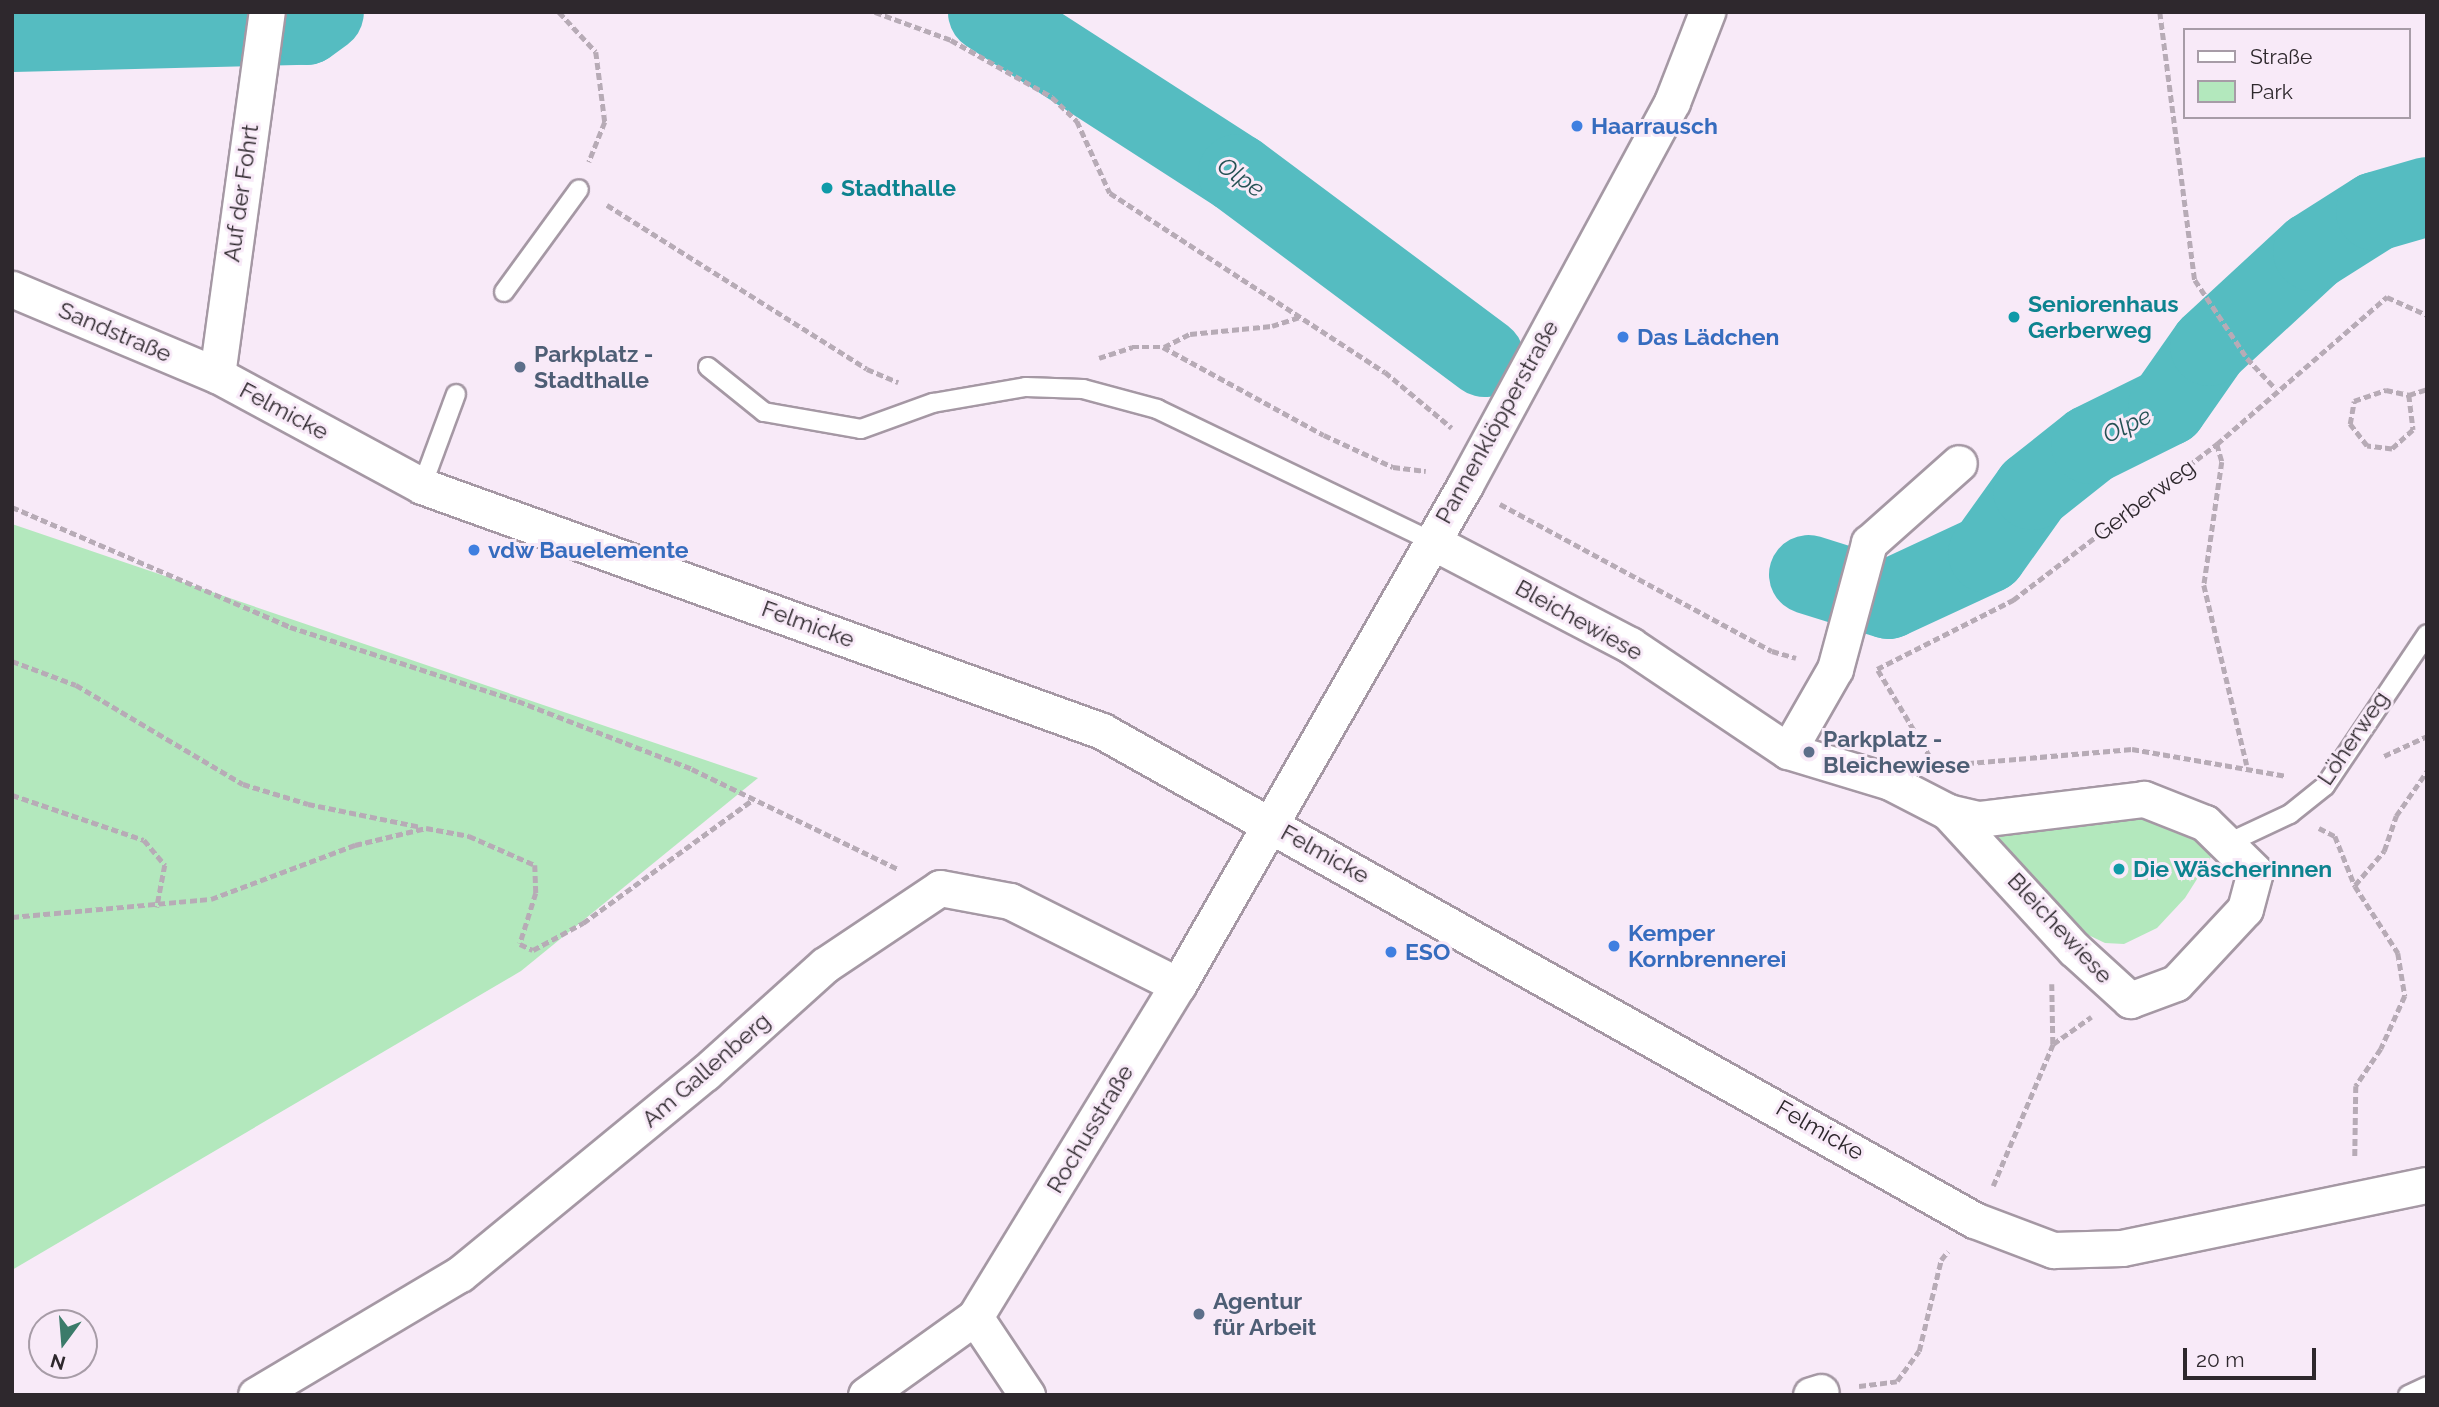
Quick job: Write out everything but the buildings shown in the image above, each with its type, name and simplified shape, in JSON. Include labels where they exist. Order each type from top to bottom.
[{"type":"street","name":"Auf der Fohrt","points":[[217,375],[267,12]]},
{"type":"street","name":"Pannenklöpperstraße","points":[[1271,824],[1465,485],[1672,102],[1707,12]]},
{"type":"street","name":"Sandstraße","points":[[12,289],[217,375]]},
{"type":"street","name":"Felmicke","points":[[217,375],[422,486],[1102,731],[1974,1220],[2053,1250],[2122,1248],[2350,1197],[2427,1185]]},
{"type":"street","points":[[1788,751],[1835,669],[1869,544],[1959,463]]},
{"type":"street","name":"Bleichewiese","points":[[1431,541],[1630,645],[1788,751],[1890,782],[1948,812],[1978,820],[2144,799],[2205,823],[2255,872],[2245,909],[2176,983],[2130,1000],[2074,949],[1948,812]]},
{"type":"street","name":"Rochusstraße","points":[[866,1395],[975,1317],[1178,985],[1271,824]]},
{"type":"street","points":[[940,888],[1010,901],[1178,985]]},
{"type":"street","name":"Am Gallenberg","points":[[256,1395],[460,1275],[705,1073],[825,965],[940,888]]},
{"type":"street","points":[[975,1317],[1027,1395]]},
{"type":"lane","points":[[504,292],[579,189]]},
{"type":"lane","points":[[708,367],[764,412],[861,429],[933,402],[1026,387],[1083,389],[1157,409],[1431,541]]},
{"type":"lane","points":[[422,486],[456,394]]},
{"type":"lane","name":"Löherweg","points":[[2227,844],[2290,814],[2326,783],[2427,634]]},
{"type":"lane","points":[[2408,1395],[2427,1386]]},
{"type":"path","points":[[559,12],[596,52],[604,122],[579,189],[717,270],[867,369],[903,384]]},
{"type":"path","points":[[875,12],[951,40],[1052,97],[1077,121],[1110,192],[1385,372],[1482,454]]},
{"type":"path","points":[[2160,12],[2195,280],[2247,358],[2276,389]]},
{"type":"path","name":"Gerberweg","points":[[1877,669],[2013,600],[2217,444],[2276,389],[2387,296],[2427,315]]},
{"type":"path","points":[[1163,347],[1190,334],[1272,326],[1299,317]]},
{"type":"path","points":[[1092,361],[1132,346],[1163,347],[1393,467],[1434,471],[1465,485]]},
{"type":"path","points":[[2409,394],[2413,430],[2392,449],[2367,446],[2350,424],[2354,401],[2386,390],[2409,394],[2427,389]]},
{"type":"path","points":[[2217,444],[2222,462],[2204,585],[2247,765]]},
{"type":"path","points":[[12,507],[290,627],[518,701],[692,769],[940,888]]},
{"type":"path","points":[[1506,507],[1772,651],[1835,669],[1877,669],[1935,766],[2132,749],[2247,765],[2326,783]]},
{"type":"path","points":[[12,661],[76,685],[243,784],[308,804],[469,836],[535,865],[536,893],[520,944],[533,950],[583,923],[752,800]]},
{"type":"path","points":[[2355,886],[2384,851],[2396,816],[2427,771]]},
{"type":"path","points":[[12,794],[144,839],[165,865],[157,907]]},
{"type":"path","points":[[2290,814],[2335,836],[2355,886],[2398,953],[2405,996],[2381,1049],[2356,1086],[2350,1197]]},
{"type":"path","points":[[12,917],[157,907],[211,899],[355,845],[426,828]]},
{"type":"path","points":[[1898,1381],[1919,1351],[1941,1260],[1974,1220],[2001,1172],[2053,1044],[2123,994]]},
{"type":"green space","points":[[12,524],[758,778],[521,971],[12,1270]]},
{"type":"green space","points":[[2145,805],[2216,849],[2185,898],[2157,928],[2124,944],[2105,943],[2082,932],[1984,826]]},
{"type":"waterway","name":"Olpe","points":[[12,32],[306,25],[324,12]]},
{"type":"waterway","name":"Olpe","points":[[987,12],[1237,173],[1484,357]]},
{"type":"waterway","name":"Olpe","points":[[1808,574],[1888,599],[1987,553],[2032,490],[2090,444],[2167,406],[2209,346],[2312,251],[2375,211],[2427,196]]},
{"type":"place","name":"Haarrausch","points":[[1577,126]]},
{"type":"place","name":"Stadthalle","points":[[827,188]]},
{"type":"place","name":"Seniorenhaus Gerberweg","points":[[2014,317]]},
{"type":"place","name":"Das Lädchen","points":[[1623,337]]},
{"type":"place","name":"Parkplatz - Stadthalle","points":[[520,367]]},
{"type":"place","name":"vdw Bauelemente","points":[[474,550]]},
{"type":"place","name":"Parkplatz - Bleichewiese","points":[[1809,752]]},
{"type":"place","name":"Die Wäscherinnen","points":[[2119,869]]},
{"type":"place","name":"Kemper Kornbrennerei","points":[[1614,946]]},
{"type":"place","name":"ESO","points":[[1391,952]]},
{"type":"place","name":"Agentur für Arbeit","points":[[1199,1314]]}]
